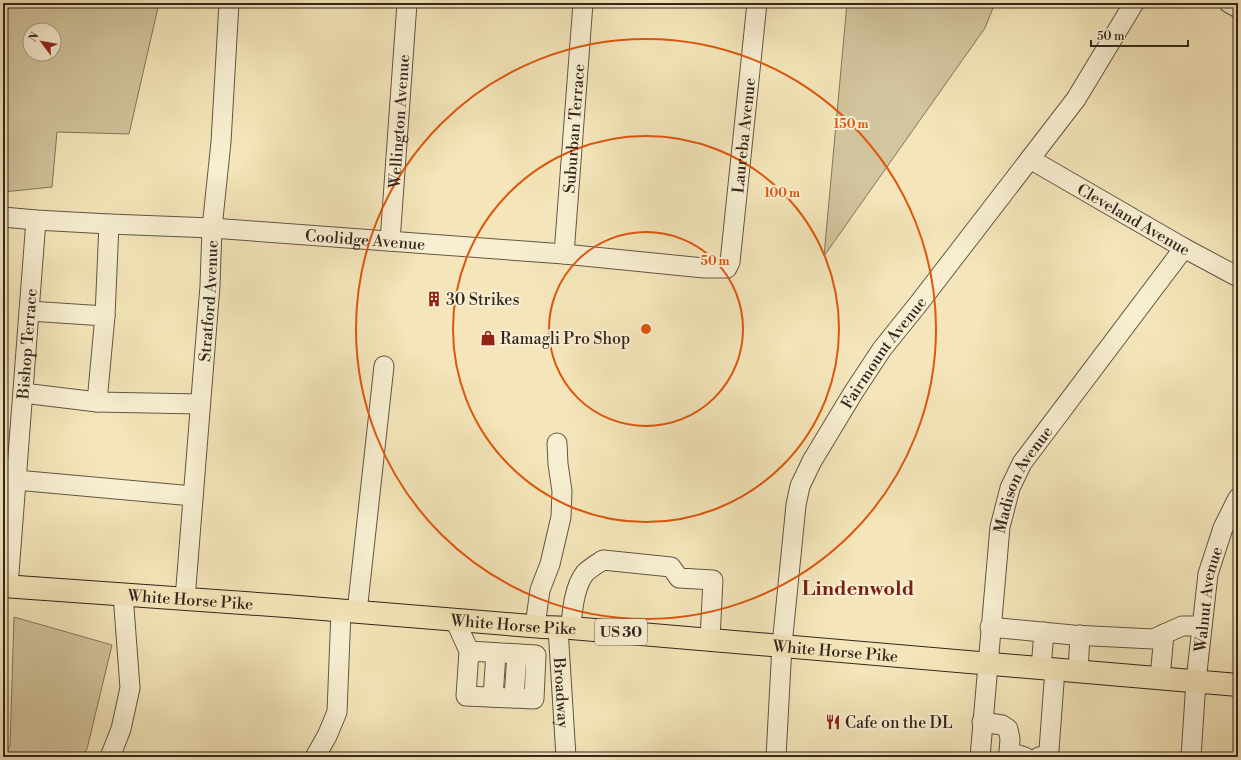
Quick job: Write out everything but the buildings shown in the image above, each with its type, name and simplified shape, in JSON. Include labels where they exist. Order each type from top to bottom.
[{"type":"highway","name":"White Horse Pike","points":[[5,586],[710,639],[1238,685]]},
{"type":"street","name":"Stratford Avenue","points":[[185,599],[210,286],[212,228],[221,142],[229,3]]},
{"type":"street","name":"Wellington Avenue","points":[[390,241],[407,3]]},
{"type":"street","name":"Suburban Terrace","points":[[564,254],[583,3]]},
{"type":"street","name":"Laureba Avenue","points":[[727,268],[730,262],[758,3]]},
{"type":"street","name":"Fairmount Avenue","points":[[776,757],[782,645],[796,505],[800,486],[812,461],[853,393],[882,349],[1076,99],[1134,3]]},
{"type":"street","points":[[1229,3],[1238,8]]},
{"type":"street","name":"Cleveland Avenue","points":[[1030,159],[1184,248],[1238,277]]},
{"type":"street","name":"Coolidge Avenue","points":[[3,217],[109,224],[212,228],[564,254],[704,268],[727,268]]},
{"type":"street","name":"Bishop Terrace","points":[[5,586],[7,546],[16,480],[36,220]]},
{"type":"street","points":[[96,402],[105,316],[109,224]]},
{"type":"street","name":"Madison Avenue","points":[[980,757],[990,627],[1000,527],[1010,488],[1022,463],[1184,248]]},
{"type":"street","points":[[29,311],[105,316]]},
{"type":"street","points":[[315,757],[327,736],[337,712],[341,611],[357,612],[384,366]]},
{"type":"street","points":[[23,392],[96,402],[200,404]]},
{"type":"street","points":[[552,627],[540,590],[550,564],[560,517],[562,491],[558,464],[558,443]]},
{"type":"street","points":[[16,480],[193,496]]},
{"type":"street","name":"Walnut Avenue","points":[[1196,756],[1196,681],[1208,574],[1223,528],[1238,498]]},
{"type":"street","points":[[514,698],[532,648],[552,627],[572,618],[576,594],[580,582],[586,573],[603,560],[671,567],[679,578],[713,580],[710,639]]},
{"type":"street","points":[[110,757],[121,729],[130,688],[123,594]]},
{"type":"street","points":[[454,620],[469,651],[466,696],[534,699],[563,702]]},
{"type":"street","points":[[990,627],[1080,635],[1153,639],[1182,626],[1202,626]]},
{"type":"street","name":"Broadway","points":[[552,627],[561,670],[566,757]]},
{"type":"street","points":[[1039,757],[1047,755],[1049,750],[1048,669],[1044,632]]},
{"type":"street","points":[[1160,678],[1164,634]]},
{"type":"street","points":[[1078,672],[1080,635]]},
{"type":"street","points":[[469,651],[496,653],[528,659],[561,670]]},
{"type":"street","points":[[493,697],[496,653]]},
{"type":"street","points":[[528,659],[534,699]]},
{"type":"street","points":[[982,722],[1002,725],[1008,729],[1010,739],[1009,752],[1025,757]]},
{"type":"shaded area","points":[[3,3],[159,3],[129,134],[57,132],[52,187],[3,192]]},
{"type":"shaded area","points":[[847,3],[995,3],[985,28],[824,256]]},
{"type":"shaded area","points":[[14,617],[112,645],[87,749],[81,757],[3,757],[3,749],[10,747]]},
{"type":"place","name":"30 Strikes","points":[[434,299]]},
{"type":"place","name":"Ramagli Pro Shop","points":[[488,338]]},
{"type":"place","name":"Cafe on the DL","points":[[833,722]]},
{"type":"district","name":"Lindenwold","points":[[858,588]]}]
